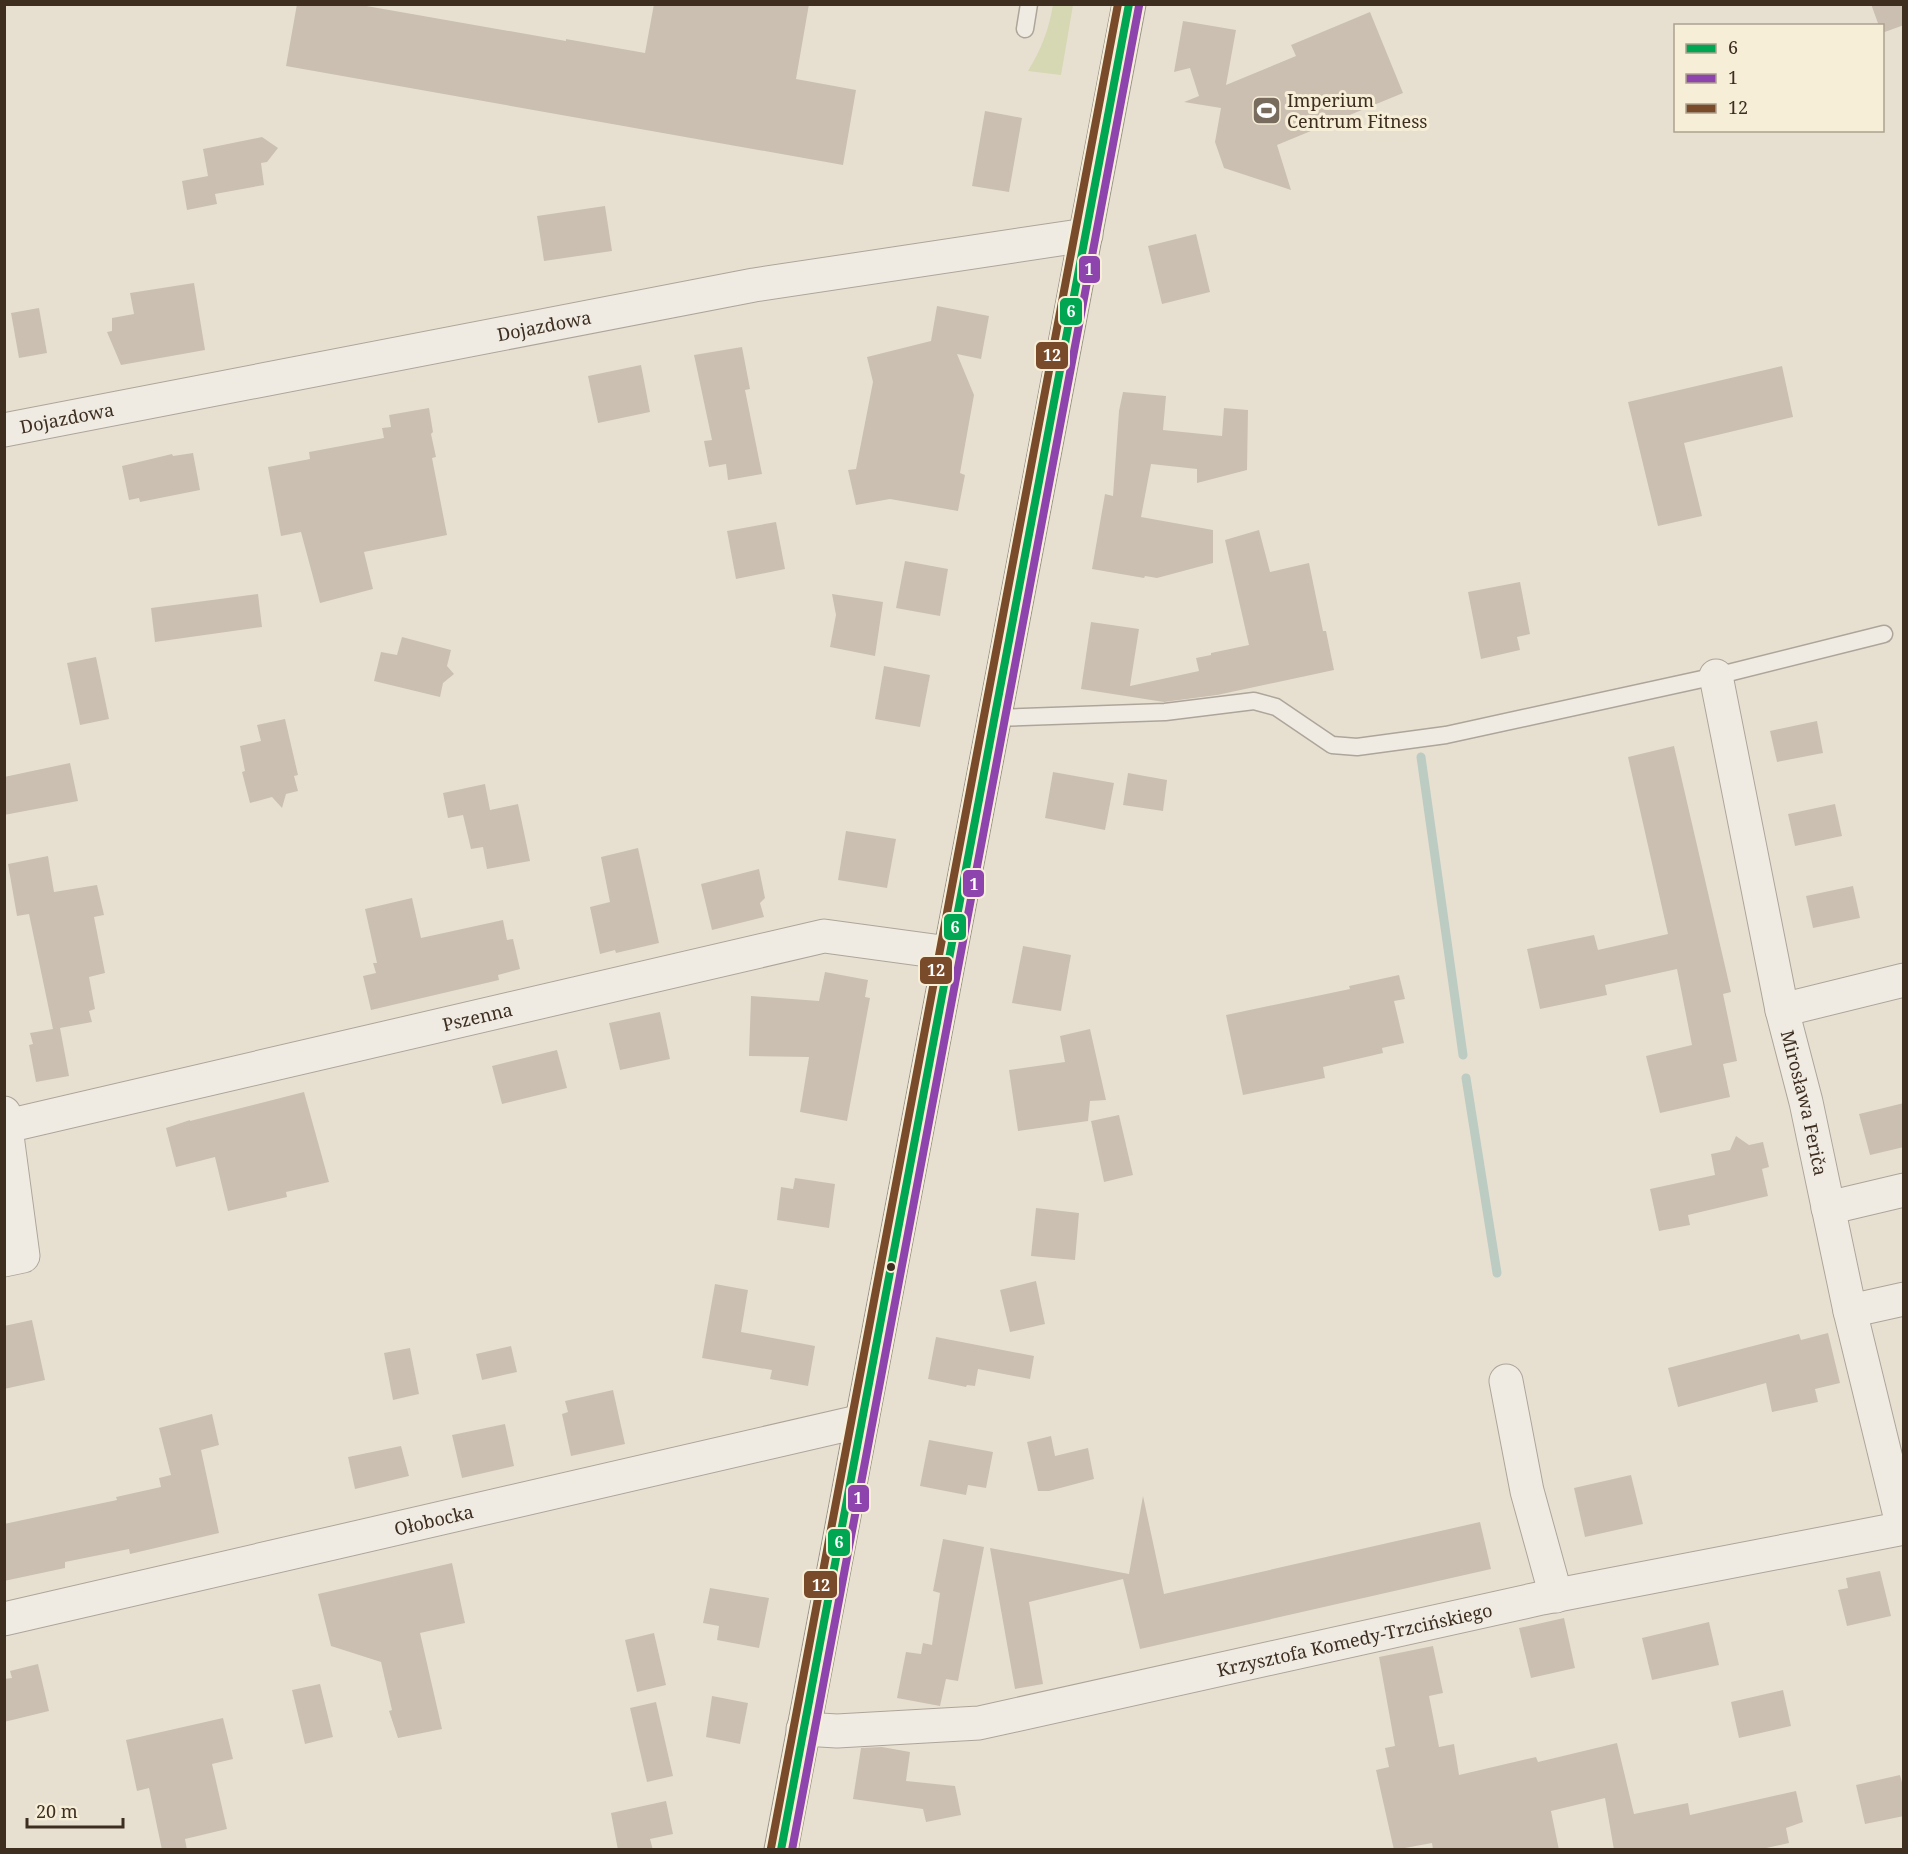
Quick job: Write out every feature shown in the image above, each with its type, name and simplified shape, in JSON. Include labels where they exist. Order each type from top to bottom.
[{"type":"street","points":[[781,1850],[1129,4]]},
{"type":"street","name":"Dojazdowa","points":[[4,430],[754,285],[1086,235]]},
{"type":"street","name":"Mirosława Feriča","points":[[1716,676],[1782,1010],[1806,1102],[1850,1311],[1903,1528]]},
{"type":"street","name":"Pszenna","points":[[6,1119],[824,936],[949,954]]},
{"type":"street","points":[[1782,1010],[1904,980]]},
{"type":"street","points":[[4,1260],[23,1256],[6,1119]]},
{"type":"street","points":[[1828,1208],[1904,1190]]},
{"type":"street","points":[[1850,1311],[1904,1299]]},
{"type":"street","points":[[1506,1381],[1527,1491],[1556,1596]]},
{"type":"street","name":"Ołobocka","points":[[4,1620],[862,1421]]},
{"type":"street","name":"Krzysztofa Komedy-Trzcińskiego","points":[[803,1729],[837,1731],[979,1723],[1556,1596],[1903,1528]]},
{"type":"lane","points":[[1025,29],[1029,4]]},
{"type":"lane","points":[[994,718],[1165,712],[1254,701],[1276,707],[1332,745],[1357,747],[1446,735],[1716,676],[1884,634]]},
{"type":"green space","points":[[1053,5],[1073,5],[1061,75],[1028,71],[1044,39]]},
{"type":"building","points":[[297,4],[355,4],[645,53],[654,4],[809,4],[796,79],[856,90],[843,165],[286,66]]},
{"type":"building","points":[[1871,4],[1904,4],[1904,25],[1884,32],[1884,24],[1878,24]]},
{"type":"building","points":[[1370,12],[1403,93],[1277,145],[1291,190],[1224,168],[1215,142],[1221,108],[1184,102],[1199,96],[1190,68],[1174,72],[1183,21],[1236,30],[1226,85],[1296,56],[1291,45]]},
{"type":"building","points":[[985,111],[1022,118],[1009,192],[972,186]]},
{"type":"building","points":[[262,137],[278,148],[267,162],[261,163],[264,185],[215,194],[217,204],[187,210],[182,181],[208,176],[203,149]]},
{"type":"building","points":[[605,206],[612,251],[544,261],[537,216]]},
{"type":"building","points":[[1196,234],[1210,292],[1162,304],[1148,246]]},
{"type":"building","points":[[194,283],[205,350],[121,365],[107,332],[112,331],[112,318],[134,314],[130,293]]},
{"type":"building","points":[[937,306],[989,316],[981,359],[957,354],[974,395],[960,473],[965,475],[958,511],[890,499],[856,505],[848,470],[856,469],[873,382],[867,357],[931,341]]},
{"type":"building","points":[[39,308],[47,353],[19,358],[11,313]]},
{"type":"building","points":[[742,347],[750,389],[745,390],[762,474],[728,480],[726,464],[709,467],[704,441],[712,440],[694,355]]},
{"type":"building","points":[[641,365],[650,412],[598,423],[588,376]]},
{"type":"building","points":[[1782,366],[1793,417],[1684,443],[1702,516],[1658,526],[1628,402]]},
{"type":"building","points":[[1123,392],[1166,396],[1163,430],[1222,436],[1224,408],[1248,410],[1247,470],[1197,483],[1197,469],[1151,464],[1141,517],[1213,530],[1213,563],[1157,578],[1092,569],[1105,494],[1113,496],[1119,411]]},
{"type":"building","points":[[429,408],[436,457],[432,458],[447,535],[364,552],[373,589],[320,603],[301,532],[281,536],[268,467],[310,459],[309,452],[384,438],[382,428],[391,427],[389,415]]},
{"type":"building","points":[[193,453],[200,490],[140,502],[139,498],[129,500],[122,466],[172,454],[173,456]]},
{"type":"building","points":[[776,522],[785,569],[736,579],[727,531]]},
{"type":"building","points":[[1259,530],[1270,572],[1309,563],[1323,631],[1326,631],[1334,670],[1217,695],[1164,702],[1081,689],[1091,622],[1139,629],[1130,686],[1199,671],[1196,658],[1249,645],[1225,540]]},
{"type":"building","points":[[905,561],[948,569],[940,616],[896,608]]},
{"type":"building","points":[[1520,582],[1530,634],[1517,637],[1520,650],[1481,659],[1468,592]]},
{"type":"building","points":[[258,594],[262,627],[155,642],[151,608]]},
{"type":"building","points":[[832,594],[883,602],[875,656],[830,647],[836,615]]},
{"type":"building","points":[[402,637],[451,650],[447,666],[454,674],[443,683],[440,697],[374,681],[381,652],[397,655]]},
{"type":"building","points":[[96,657],[109,719],[80,725],[67,663]]},
{"type":"building","points":[[884,666],[930,675],[920,727],[875,719]]},
{"type":"building","points":[[285,719],[298,775],[294,776],[298,791],[286,794],[282,808],[272,797],[250,803],[242,772],[245,771],[240,746],[261,741],[257,725]]},
{"type":"building","points":[[1817,721],[1823,753],[1777,762],[1770,731]]},
{"type":"building","points":[[1674,746],[1731,992],[1723,994],[1737,1061],[1723,1064],[1730,1097],[1660,1113],[1646,1056],[1692,1045],[1677,969],[1605,985],[1607,995],[1540,1009],[1527,949],[1594,935],[1598,950],[1668,934],[1628,757]]},
{"type":"building","points":[[70,763],[78,801],[4,815],[4,777]]},
{"type":"building","points":[[1053,772],[1114,783],[1105,830],[1045,818]]},
{"type":"building","points":[[1128,773],[1167,780],[1163,811],[1123,805]]},
{"type":"building","points":[[485,784],[490,810],[518,804],[530,861],[487,869],[483,847],[471,849],[463,815],[448,818],[443,793]]},
{"type":"building","points":[[1835,804],[1842,836],[1795,846],[1788,814]]},
{"type":"building","points":[[846,831],[896,839],[887,888],[838,880]]},
{"type":"building","points":[[638,848],[659,943],[616,953],[615,950],[600,954],[590,907],[610,902],[601,857]]},
{"type":"building","points":[[48,856],[54,892],[97,885],[104,915],[94,917],[105,973],[89,977],[95,1009],[89,1011],[92,1022],[60,1028],[69,1076],[36,1082],[29,1045],[33,1044],[30,1033],[53,1029],[29,914],[17,916],[8,864]]},
{"type":"building","points":[[759,869],[765,898],[760,903],[764,917],[712,930],[701,884]]},
{"type":"building","points":[[1853,886],[1860,918],[1813,928],[1806,896]]},
{"type":"building","points":[[412,898],[421,938],[503,920],[507,940],[513,939],[520,969],[498,975],[499,980],[371,1010],[363,976],[376,973],[373,963],[377,963],[365,909]]},
{"type":"building","points":[[1023,946],[1071,955],[1061,1011],[1012,1003]]},
{"type":"building","points":[[825,972],[868,980],[865,997],[870,998],[847,1121],[800,1112],[809,1057],[749,1056],[751,996],[819,1001]]},
{"type":"building","points":[[1399,975],[1405,999],[1394,1001],[1404,1043],[1382,1048],[1383,1053],[1323,1067],[1325,1078],[1243,1095],[1226,1015],[1350,989],[1349,986]]},
{"type":"building","points":[[660,1012],[670,1059],[620,1070],[609,1023]]},
{"type":"building","points":[[1090,1029],[1106,1100],[1090,1101],[1088,1121],[1018,1131],[1009,1070],[1065,1062],[1060,1036]]},
{"type":"building","points":[[557,1050],[567,1088],[502,1104],[492,1066]]},
{"type":"building","points":[[304,1092],[329,1182],[286,1192],[287,1197],[228,1211],[215,1157],[176,1167],[166,1128]]},
{"type":"building","points":[[1904,1103],[1904,1147],[1870,1155],[1859,1114]]},
{"type":"building","points":[[1119,1115],[1133,1175],[1104,1182],[1091,1121]]},
{"type":"building","points":[[1736,1136],[1749,1145],[1763,1142],[1769,1167],[1762,1169],[1768,1196],[1688,1215],[1690,1225],[1659,1231],[1650,1189],[1715,1175],[1711,1154],[1730,1150]]},
{"type":"building","points":[[795,1178],[835,1184],[829,1228],[777,1220],[781,1187],[793,1189]]},
{"type":"building","points":[[1036,1208],[1079,1213],[1075,1260],[1031,1256]]},
{"type":"building","points":[[1036,1281],[1045,1324],[1010,1332],[1000,1290]]},
{"type":"building","points":[[715,1284],[748,1290],[741,1332],[815,1346],[808,1386],[770,1379],[772,1370],[702,1358]]},
{"type":"building","points":[[32,1320],[45,1380],[4,1389],[4,1326]]},
{"type":"building","points":[[1828,1333],[1840,1383],[1815,1389],[1818,1402],[1772,1412],[1766,1383],[1678,1407],[1668,1368],[1799,1334],[1801,1340]]},
{"type":"building","points":[[936,1337],[1034,1356],[1030,1379],[978,1369],[975,1386],[967,1385],[966,1387],[928,1379]]},
{"type":"building","points":[[511,1346],[517,1372],[482,1380],[476,1354]]},
{"type":"building","points":[[410,1348],[419,1394],[393,1400],[384,1353]]},
{"type":"building","points":[[613,1390],[625,1444],[571,1456],[562,1414],[568,1412],[565,1401]]},
{"type":"building","points":[[212,1414],[219,1445],[201,1450],[219,1533],[130,1554],[129,1549],[65,1562],[65,1568],[4,1581],[4,1524],[117,1500],[116,1497],[161,1487],[159,1478],[171,1475],[159,1428]]},
{"type":"building","points":[[505,1424],[514,1466],[462,1478],[452,1435]]},
{"type":"building","points":[[1051,1436],[1055,1456],[1088,1448],[1094,1479],[1049,1491],[1038,1491],[1027,1442]]},
{"type":"building","points":[[929,1440],[993,1452],[986,1488],[968,1485],[966,1495],[920,1486]]},
{"type":"building","points":[[401,1446],[409,1476],[355,1489],[348,1457]]},
{"type":"building","points":[[1631,1475],[1643,1524],[1585,1537],[1574,1488]]},
{"type":"building","points":[[1143,1496],[1164,1594],[1480,1522],[1491,1569],[1140,1649],[1123,1579],[1029,1602],[1043,1684],[1015,1689],[990,1548],[1129,1574]]},
{"type":"building","points":[[943,1539],[984,1547],[958,1681],[946,1679],[940,1706],[897,1698],[906,1652],[921,1654],[923,1643],[932,1645],[940,1593],[933,1591]]},
{"type":"building","points":[[452,1563],[465,1623],[420,1633],[442,1729],[398,1738],[389,1711],[392,1710],[381,1662],[331,1646],[318,1594]]},
{"type":"building","points":[[1880,1571],[1891,1616],[1847,1626],[1838,1590],[1848,1588],[1846,1578]]},
{"type":"building","points":[[710,1588],[769,1598],[759,1648],[717,1640],[719,1626],[703,1623]]},
{"type":"building","points":[[1564,1618],[1575,1668],[1531,1678],[1519,1628]]},
{"type":"building","points":[[1709,1622],[1719,1665],[1652,1680],[1642,1638]]},
{"type":"building","points":[[654,1633],[666,1685],[637,1692],[625,1640]]},
{"type":"building","points":[[1433,1646],[1443,1693],[1429,1696],[1439,1747],[1454,1744],[1459,1775],[1536,1757],[1538,1762],[1617,1743],[1634,1814],[1688,1803],[1690,1815],[1796,1791],[1803,1822],[1786,1828],[1789,1843],[1757,1850],[1614,1850],[1605,1798],[1551,1811],[1559,1850],[1433,1850],[1432,1843],[1394,1850],[1376,1770],[1389,1767],[1385,1748],[1395,1746],[1379,1657]]},
{"type":"building","points":[[38,1664],[49,1711],[4,1722],[4,1679],[12,1678],[10,1671]]},
{"type":"building","points":[[320,1684],[333,1737],[305,1744],[292,1690]]},
{"type":"building","points":[[1783,1690],[1791,1726],[1739,1738],[1731,1702]]},
{"type":"building","points":[[712,1696],[748,1703],[740,1744],[706,1737]]},
{"type":"building","points":[[656,1702],[673,1776],[647,1782],[630,1708]]},
{"type":"building","points":[[223,1718],[233,1759],[212,1764],[227,1829],[185,1839],[187,1850],[162,1850],[149,1788],[137,1791],[126,1740]]},
{"type":"building","points":[[882,1747],[910,1752],[906,1781],[955,1786],[961,1815],[926,1822],[923,1809],[853,1799],[861,1748]]},
{"type":"building","points":[[1900,1775],[1904,1790],[1904,1816],[1865,1824],[1856,1785]]},
{"type":"building","points":[[666,1801],[673,1834],[650,1839],[653,1850],[618,1850],[611,1813]]},
{"type":"waterway","points":[[1421,757],[1463,1055]]},
{"type":"waterway","points":[[1466,1078],[1497,1273]]},
{"type":"transit line","name":"12","points":[[771,1848],[1118,4]]},
{"type":"transit line","name":"6","points":[[781,1850],[1129,4]]},
{"type":"transit line","name":"1","points":[[792,1850],[1139,6]]},
{"type":"place","name":"Imperium Centrum Fitness","points":[[1266,110]]}]
